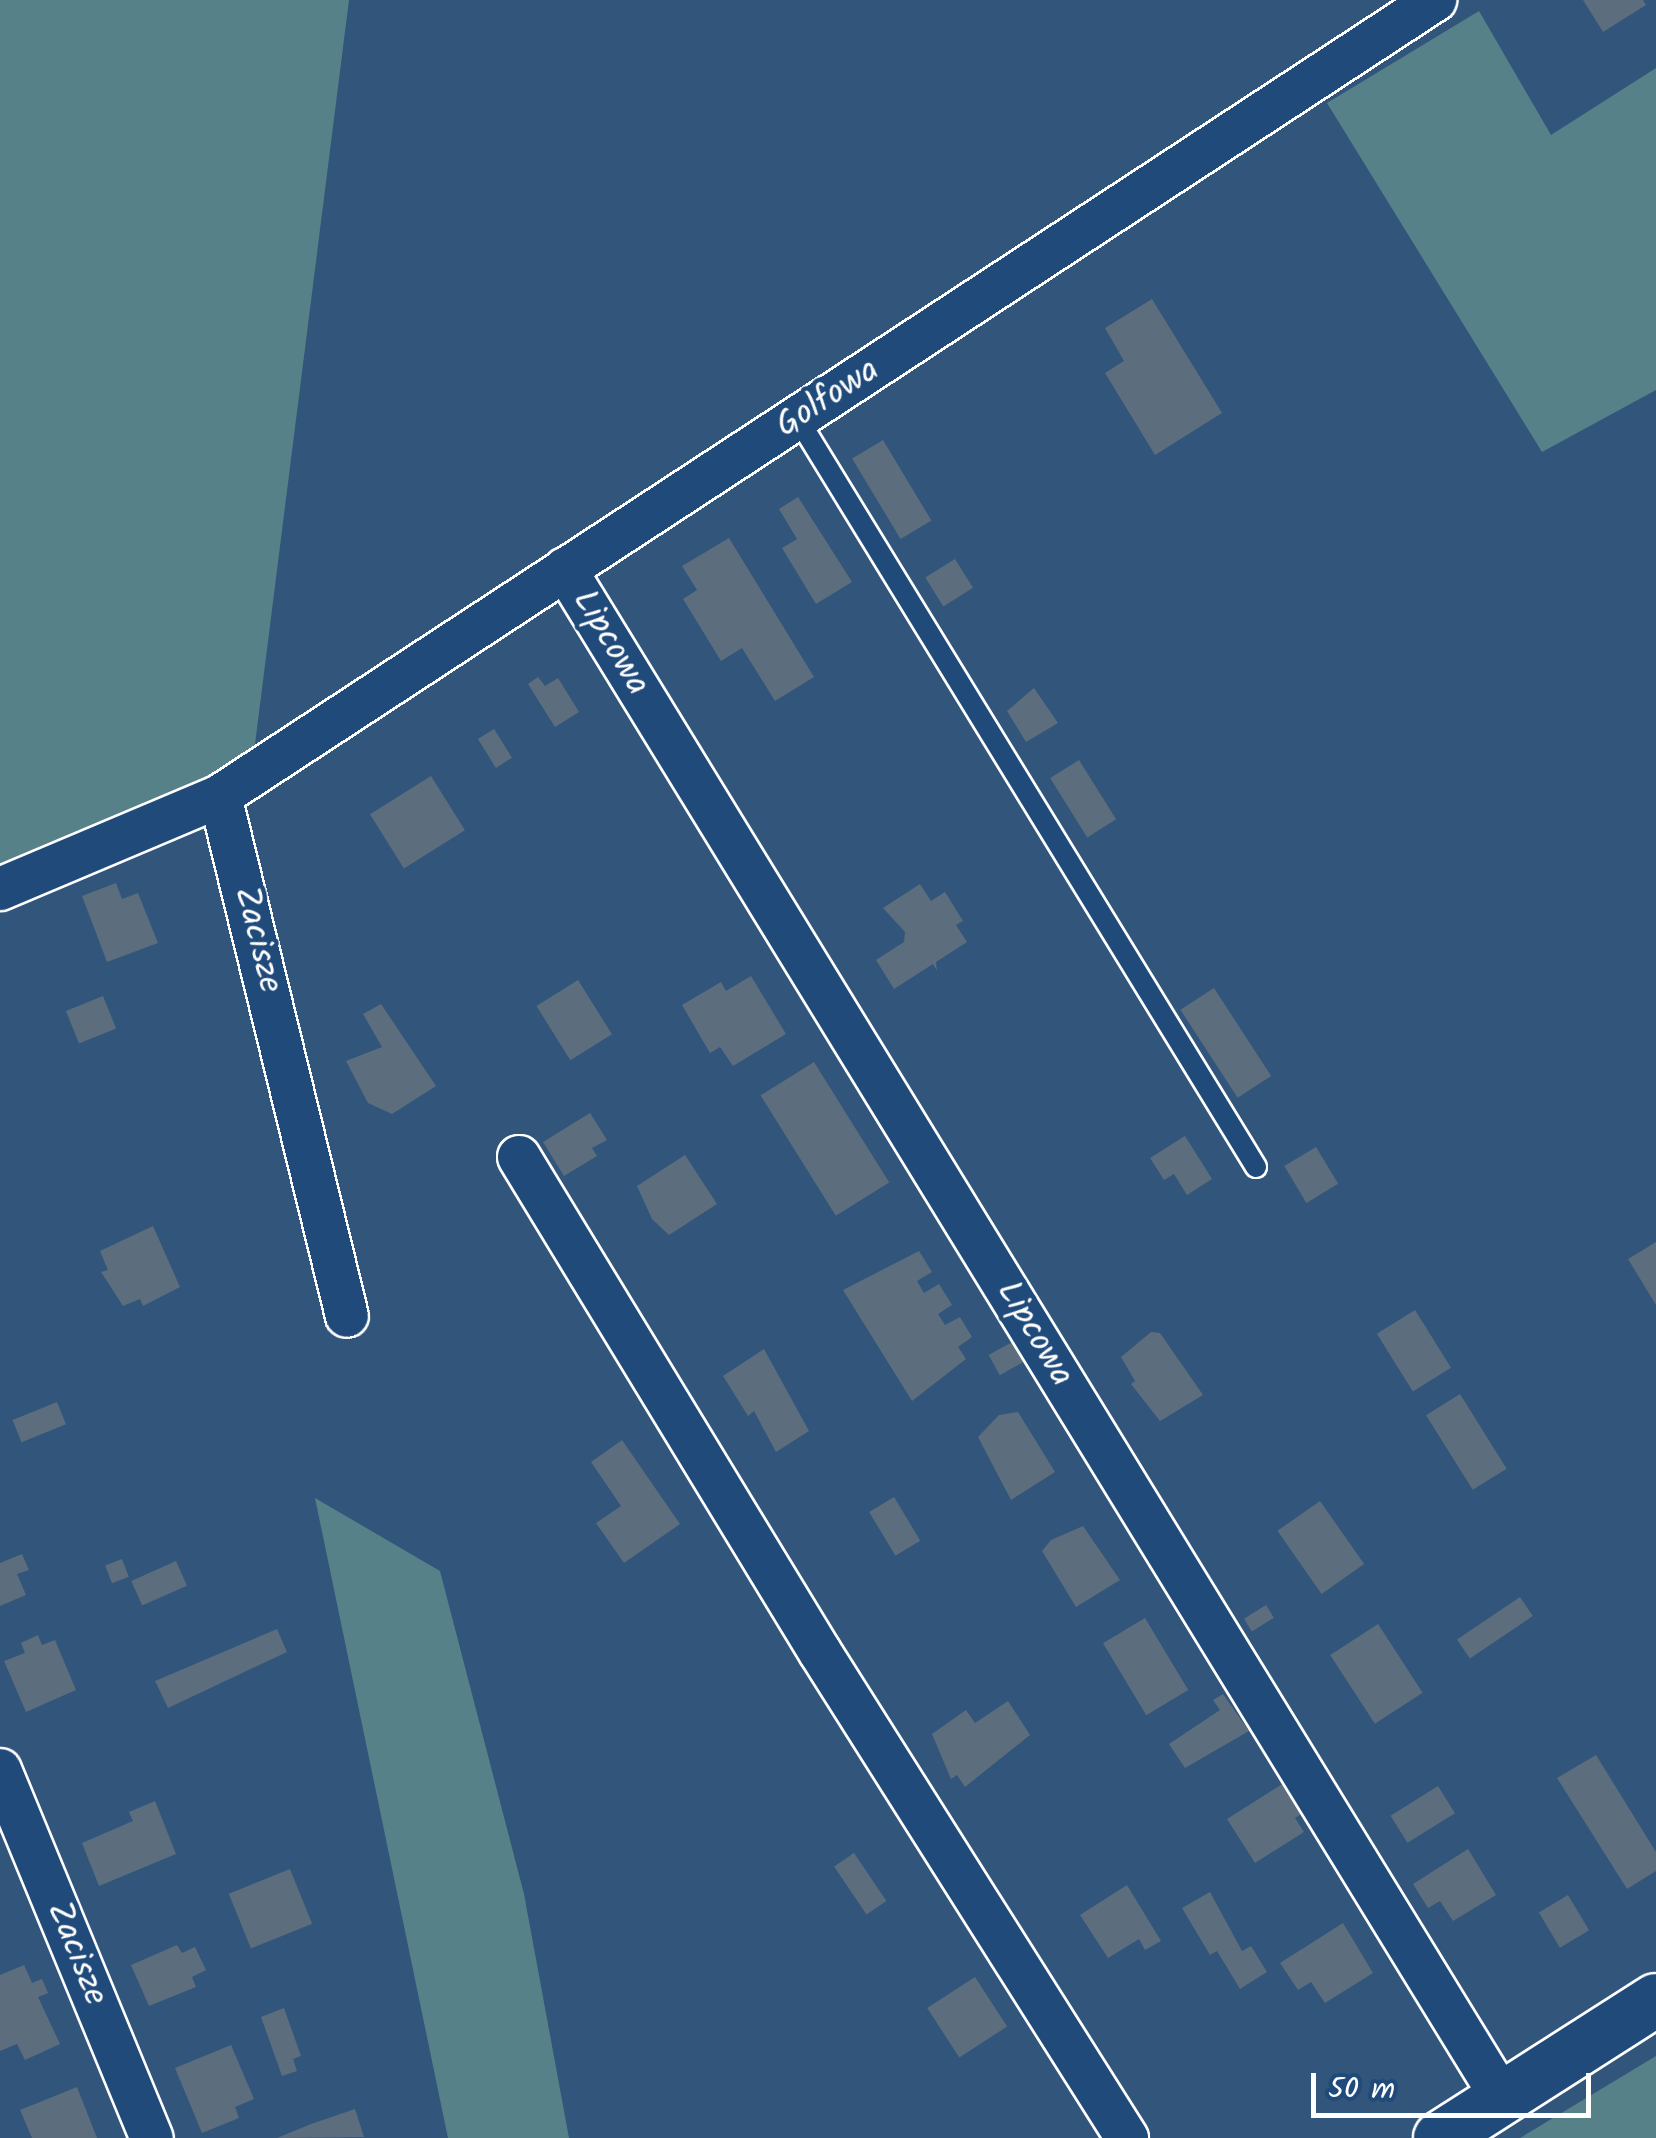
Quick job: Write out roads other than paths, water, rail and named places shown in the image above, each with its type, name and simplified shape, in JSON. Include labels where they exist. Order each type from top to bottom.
[{"type":"street","name":"Golfowa","points":[[220,796],[1435,0]]},
{"type":"street","name":"Lipcowa","points":[[565,569],[1502,2098]]},
{"type":"street","points":[[0,889],[220,796]]},
{"type":"street","name":"Zacisze","points":[[220,796],[347,1316]]},
{"type":"street","points":[[519,1158],[820,1652],[1127,2138]]},
{"type":"street","name":"Zacisze","points":[[0,1770],[152,2138]]},
{"type":"street","points":[[1440,2138],[1656,2000]]},
{"type":"lane","points":[[798,419],[1256,1167]]}]
